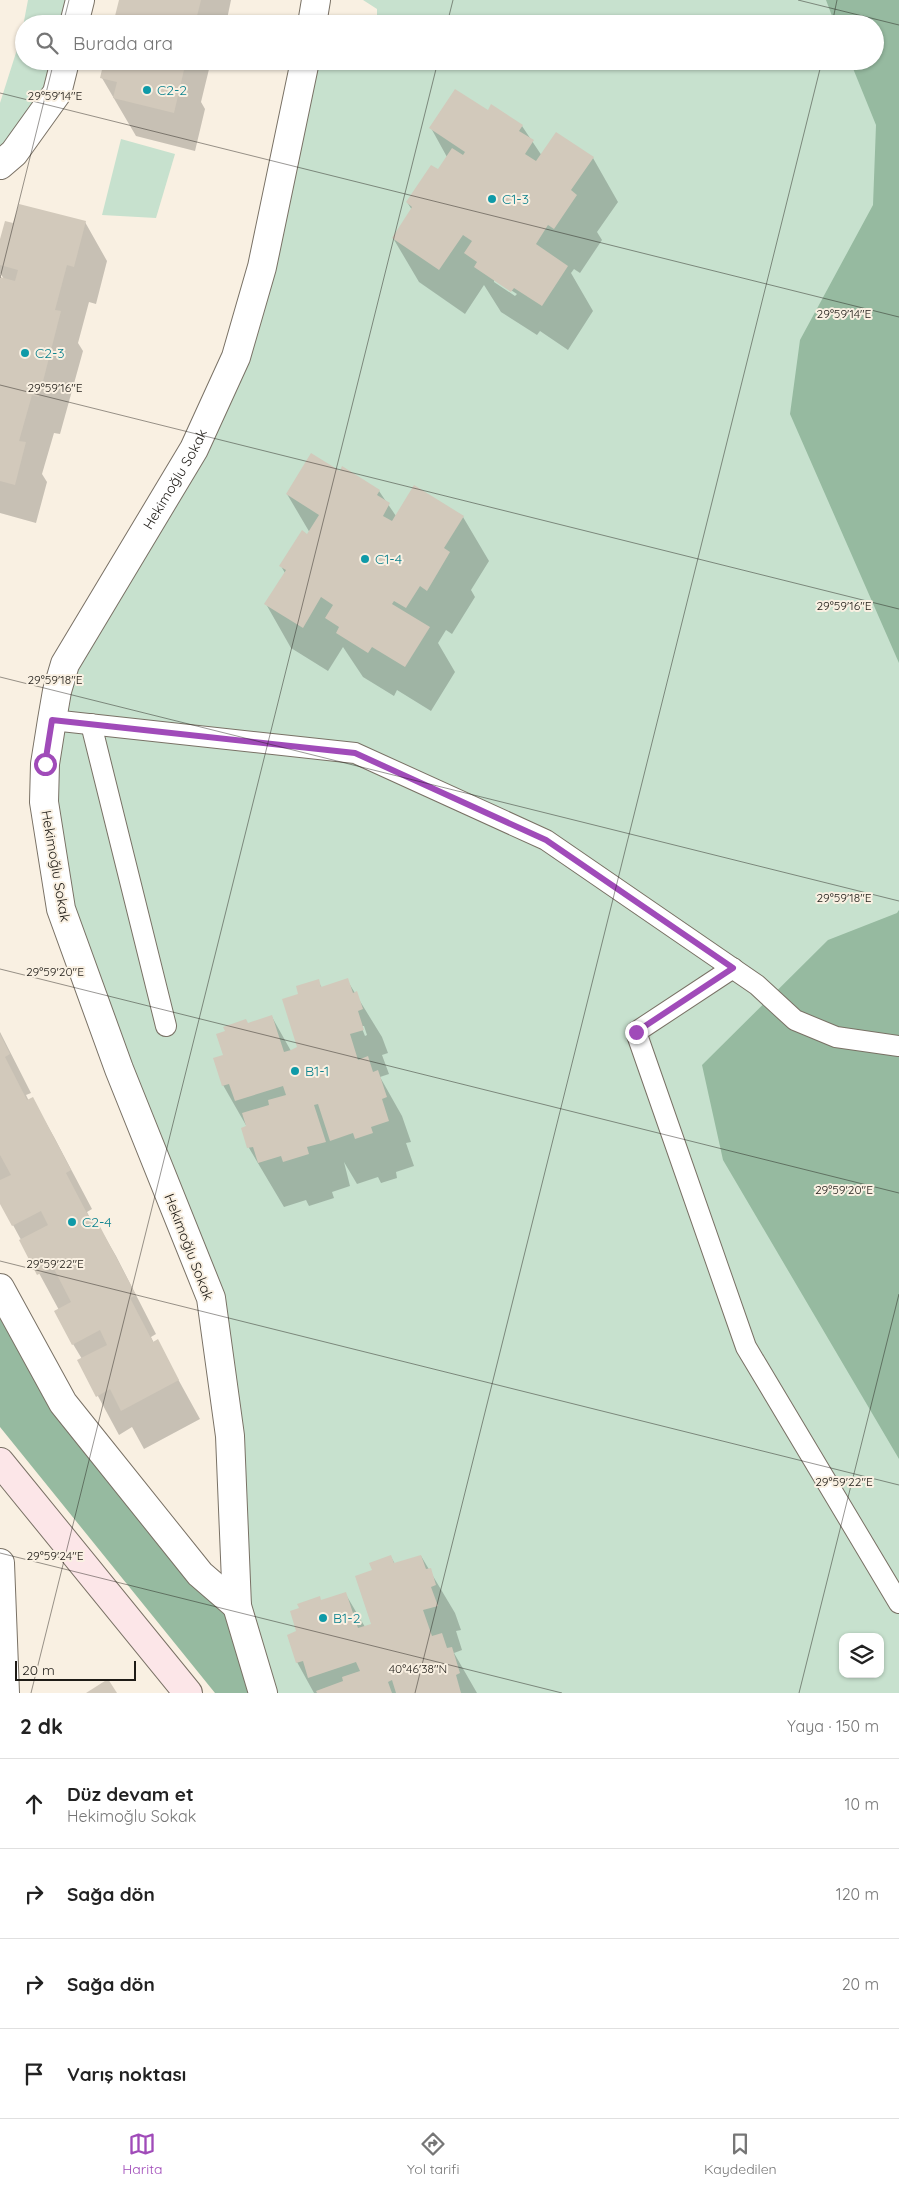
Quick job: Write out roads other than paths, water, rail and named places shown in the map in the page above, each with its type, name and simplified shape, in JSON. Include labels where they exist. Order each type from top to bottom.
[{"type":"street","points":[[76,15],[80,0]]},
{"type":"street","points":[[314,15],[316,0]]},
{"type":"street","points":[[0,165],[14,153],[57,93],[63,70]]},
{"type":"street","name":"Hekimoğlu Sokak","points":[[263,1693],[237,1606],[230,1436],[211,1298],[118,1069],[61,910],[44,802],[45,764],[57,691],[65,664],[194,449],[236,357],[262,267],[303,70]]},
{"type":"street","points":[[0,1288],[63,1404],[200,1574],[237,1606]]},
{"type":"street","points":[[0,1462],[188,1693]]},
{"type":"street","points":[[0,1563],[5,1693]]},
{"type":"lane","points":[[52,720],[355,753],[546,840],[757,985],[795,1020],[836,1037],[899,1046]]},
{"type":"lane","points":[[91,724],[166,1026]]},
{"type":"lane","points":[[733,968],[636,1032],[746,1347],[899,1603]]},
{"type":"place","name":"C2-2","points":[[147,90]]},
{"type":"place","name":"C1-3","points":[[492,199]]},
{"type":"place","name":"C2-3","points":[[25,353]]},
{"type":"place","name":"C1-4","points":[[365,559]]},
{"type":"place","name":"B1-1","points":[[295,1071]]},
{"type":"place","name":"C2-4","points":[[72,1222]]},
{"type":"place","name":"B1-2","points":[[323,1618]]}]
